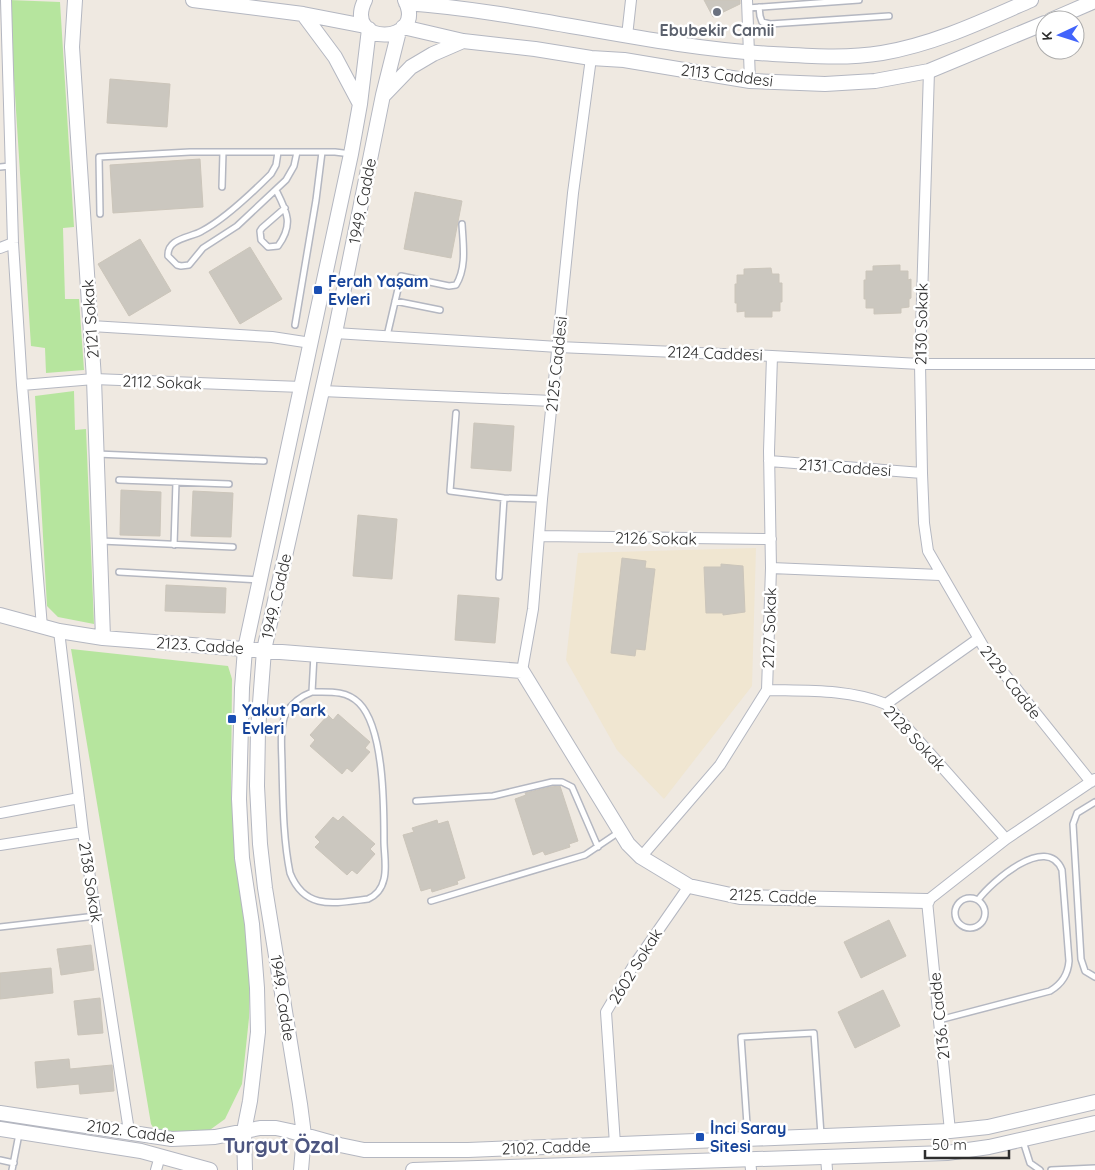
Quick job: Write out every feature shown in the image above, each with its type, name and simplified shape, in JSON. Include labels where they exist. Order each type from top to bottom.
[{"type":"street","points":[[6,0],[4,88],[11,166],[13,243],[22,385],[42,627]]},
{"type":"street","name":"2121 Sokak","points":[[75,0],[72,47],[94,379],[103,638]]},
{"type":"street","points":[[193,0],[303,14],[335,57],[360,104]]},
{"type":"street","name":"1949. Cadde","points":[[245,1170],[244,1131],[250,1102],[258,1032],[258,988],[252,924],[242,858],[239,799],[245,649],[352,154],[360,104],[367,27],[361,14],[365,0]]},
{"type":"street","points":[[627,36],[631,0]]},
{"type":"street","name":"2113 Caddesi","points":[[405,1],[446,3],[661,42],[749,52],[833,57],[881,53],[914,46],[965,30],[1032,0]]},
{"type":"street","name":"1949. Cadde","points":[[301,1170],[304,1135],[265,888],[260,844],[257,786],[258,730],[264,650],[335,333],[384,95],[401,29],[408,13],[405,1]]},
{"type":"street","points":[[1074,10],[1095,1]]},
{"type":"street","points":[[747,4],[750,80]]},
{"type":"street","name":"2113 Caddesi","points":[[303,14],[367,27],[381,35],[390,35],[401,29],[463,41],[535,49],[591,58],[624,60],[750,80],[825,84],[867,82],[929,71],[1035,26]]},
{"type":"street","points":[[384,95],[411,67],[433,54],[463,41]]},
{"type":"street","name":"2125 Caddesi","points":[[522,671],[533,609],[542,499],[573,193],[591,58]]},
{"type":"street","name":"2130 Sokak","points":[[929,71],[920,364],[922,473],[924,523],[928,552],[940,575]]},
{"type":"street","points":[[0,248],[13,243]]},
{"type":"street","points":[[91,326],[272,337],[312,344]]},
{"type":"street","name":"2124 Caddesi","points":[[335,333],[558,347],[920,364],[1095,364]]},
{"type":"street","name":"2127 Sokak","points":[[641,857],[720,764],[767,690],[771,568],[769,461],[772,356]]},
{"type":"street","name":"2112 Sokak","points":[[22,385],[94,379],[302,387]]},
{"type":"street","points":[[322,390],[552,401]]},
{"type":"street","name":"2131 Caddesi","points":[[769,461],[922,473]]},
{"type":"street","name":"2126 Sokak","points":[[540,536],[771,539]]},
{"type":"street","points":[[771,568],[940,575]]},
{"type":"street","name":"2129. Cadde","points":[[940,575],[978,639],[1093,781]]},
{"type":"street","name":"2123. Cadde","points":[[0,615],[59,631],[103,638],[522,671]]},
{"type":"street","name":"2138 Sokak","points":[[59,631],[83,832],[129,1131]]},
{"type":"street","points":[[886,704],[978,639]]},
{"type":"street","name":"2125. Cadde","points":[[522,671],[628,844],[641,857],[689,886],[740,896],[927,901]]},
{"type":"street","name":"2128 Sokak","points":[[767,690],[866,696],[886,704],[1006,839]]},
{"type":"street","points":[[927,901],[1006,839],[1093,781]]},
{"type":"street","points":[[0,813],[79,798]]},
{"type":"street","points":[[0,845],[83,832]]},
{"type":"street","name":"2602 Sokak","points":[[615,1144],[606,1012],[638,960],[689,886]]},
{"type":"street","name":"2136. Cadde","points":[[927,901],[950,1131]]},
{"type":"street","name":"2102. Cadde","points":[[0,1113],[172,1139],[215,1137],[260,1128],[276,1128],[340,1146],[364,1150],[468,1150],[950,1131],[988,1126],[1095,1102]]},
{"type":"street","name":"2102. Cadde","points":[[413,1170],[827,1164],[989,1148],[1095,1123]]},
{"type":"street","name":"2102. Cadde","points":[[0,1129],[141,1151],[210,1170]]},
{"type":"street","points":[[156,1170],[160,1156]]},
{"type":"lane","points":[[747,4],[759,7],[859,0]]},
{"type":"lane","points":[[759,7],[762,22],[770,24],[889,16]]},
{"type":"lane","points":[[100,214],[99,157],[223,152],[322,152],[352,154]]},
{"type":"lane","points":[[222,188],[223,152]]},
{"type":"lane","points":[[278,152],[276,165],[267,178],[213,225],[196,235],[174,242],[168,252],[170,260],[177,266],[188,265],[198,252],[237,226],[276,190],[290,174],[297,152]]},
{"type":"lane","points":[[295,324],[316,200],[322,152]]},
{"type":"lane","points":[[0,167],[11,166]]},
{"type":"lane","points":[[276,190],[288,213],[286,235],[278,246],[268,247],[261,240],[260,231],[285,208]]},
{"type":"lane","points":[[387,336],[401,276],[449,286],[456,285],[461,277],[464,264],[462,224]]},
{"type":"lane","points":[[395,301],[440,310]]},
{"type":"lane","points":[[456,413],[450,491],[504,498],[542,499]]},
{"type":"lane","points":[[97,454],[264,461]]},
{"type":"lane","points":[[119,480],[229,484]]},
{"type":"lane","points":[[174,544],[176,482]]},
{"type":"lane","points":[[499,577],[504,498]]},
{"type":"lane","points":[[100,541],[233,547]]},
{"type":"lane","points":[[119,572],[260,580]]},
{"type":"lane","points":[[312,692],[314,654]]},
{"type":"lane","points":[[312,692],[338,692],[354,699],[360,704],[368,717],[376,743],[383,793],[385,873],[381,888],[374,897],[368,899],[333,904],[319,902],[301,892],[290,873],[284,824],[282,730],[290,707],[300,697],[312,692]]},
{"type":"lane","points":[[416,801],[493,796],[552,782],[562,782],[572,787],[598,847]]},
{"type":"lane","points":[[1095,802],[1077,814],[1074,824],[1081,959],[1085,971],[1095,977]]},
{"type":"lane","points":[[431,901],[585,855],[619,831]]},
{"type":"lane","points":[[939,1020],[1050,991],[1063,979],[1068,967],[1062,870],[1054,859],[1045,855],[1030,858],[990,885],[978,900]]},
{"type":"lane","points":[[964,899],[978,900],[986,911],[982,924],[976,928],[962,927],[957,922],[955,909],[964,899]]},
{"type":"lane","points":[[0,927],[97,916]]},
{"type":"lane","points":[[748,1139],[742,1037],[814,1033],[821,1136]]},
{"type":"lane","points":[[12,1170],[19,1132]]},
{"type":"lane","points":[[1023,1140],[1030,1163],[1040,1170]]},
{"type":"lane","points":[[0,1160],[14,1163]]},
{"type":"lane","points":[[1051,1170],[1095,1168]]},
{"type":"shaded area","points":[[756,548],[752,686],[664,799],[617,750],[566,660],[578,553]]},
{"type":"green space","points":[[9,0],[60,2],[74,227],[63,228],[65,299],[79,299],[84,370],[46,373],[45,348],[31,346]]},
{"type":"green space","points":[[74,391],[75,430],[86,429],[94,624],[58,617],[47,606],[35,396]]},
{"type":"green space","points":[[71,649],[228,666],[232,679],[231,795],[250,966],[249,1018],[242,1084],[225,1119],[207,1132],[158,1135],[151,1124]]},
{"type":"building","name":"Ebubekir Camii","points":[[704,0],[740,0],[740,4],[713,17]]},
{"type":"building","points":[[110,79],[170,84],[167,127],[107,123]]},
{"type":"building","points":[[200,159],[203,207],[113,213],[110,165]]},
{"type":"building","points":[[415,192],[462,201],[451,258],[404,249]]},
{"type":"building","points":[[140,239],[171,291],[129,316],[98,264]]},
{"type":"building","points":[[250,247],[282,299],[240,324],[209,272]]},
{"type":"building","points":[[900,265],[900,271],[908,271],[908,280],[911,279],[909,307],[901,308],[901,313],[874,314],[874,308],[866,308],[866,299],[864,299],[866,271],[873,271],[873,266]]},
{"type":"building","points":[[771,268],[772,274],[779,274],[779,283],[782,283],[780,311],[772,311],[772,317],[745,317],[745,311],[737,312],[735,284],[737,284],[737,275],[744,275],[744,269]]},
{"type":"building","points":[[474,423],[514,426],[511,471],[471,468]]},
{"type":"building","points":[[121,490],[161,492],[160,536],[120,535]]},
{"type":"building","points":[[193,491],[233,493],[231,537],[191,536]]},
{"type":"building","points":[[358,515],[397,519],[392,579],[353,576]]},
{"type":"building","points":[[622,558],[646,561],[645,568],[655,569],[645,650],[636,649],[635,656],[611,653]]},
{"type":"building","points":[[721,564],[743,566],[745,612],[723,615],[723,613],[706,613],[704,567],[721,567]]},
{"type":"building","points":[[166,585],[226,588],[225,613],[165,611]]},
{"type":"building","points":[[458,595],[499,598],[495,643],[455,640]]},
{"type":"building","points":[[338,714],[370,742],[365,748],[370,752],[352,772],[347,768],[342,774],[310,746],[315,740],[310,735],[328,715],[333,720]]},
{"type":"building","points":[[560,786],[578,841],[569,844],[570,847],[545,855],[543,851],[533,855],[515,799],[526,795],[525,793]]},
{"type":"building","points":[[343,816],[375,844],[370,849],[375,854],[357,874],[352,870],[347,875],[315,847],[320,842],[315,837],[333,817],[338,821]]},
{"type":"building","points":[[437,820],[438,824],[448,821],[465,878],[457,881],[458,884],[432,892],[431,888],[421,891],[403,835],[414,832],[412,828]]},
{"type":"building","points":[[889,920],[906,956],[861,978],[844,942]]},
{"type":"building","points":[[91,945],[94,970],[61,975],[57,949]]},
{"type":"building","points":[[51,968],[53,993],[0,999],[0,973]]},
{"type":"building","points":[[883,990],[900,1026],[855,1048],[838,1012]]},
{"type":"building","points":[[100,998],[103,1033],[78,1035],[74,1001]]},
{"type":"building","points":[[69,1059],[70,1069],[112,1065],[114,1091],[80,1094],[79,1084],[37,1088],[35,1062]]},
{"type":"place","name":"Ebubekir Camii","points":[[717,12]]},
{"type":"place","name":"Ferah Yaşam Evleri","points":[[318,290]]},
{"type":"place","name":"Yakut Park Evleri","points":[[232,719]]},
{"type":"place","name":"İnci Saray Sitesi","points":[[700,1137]]},
{"type":"district","name":"Turgut Özal","points":[[281,1146]]}]
